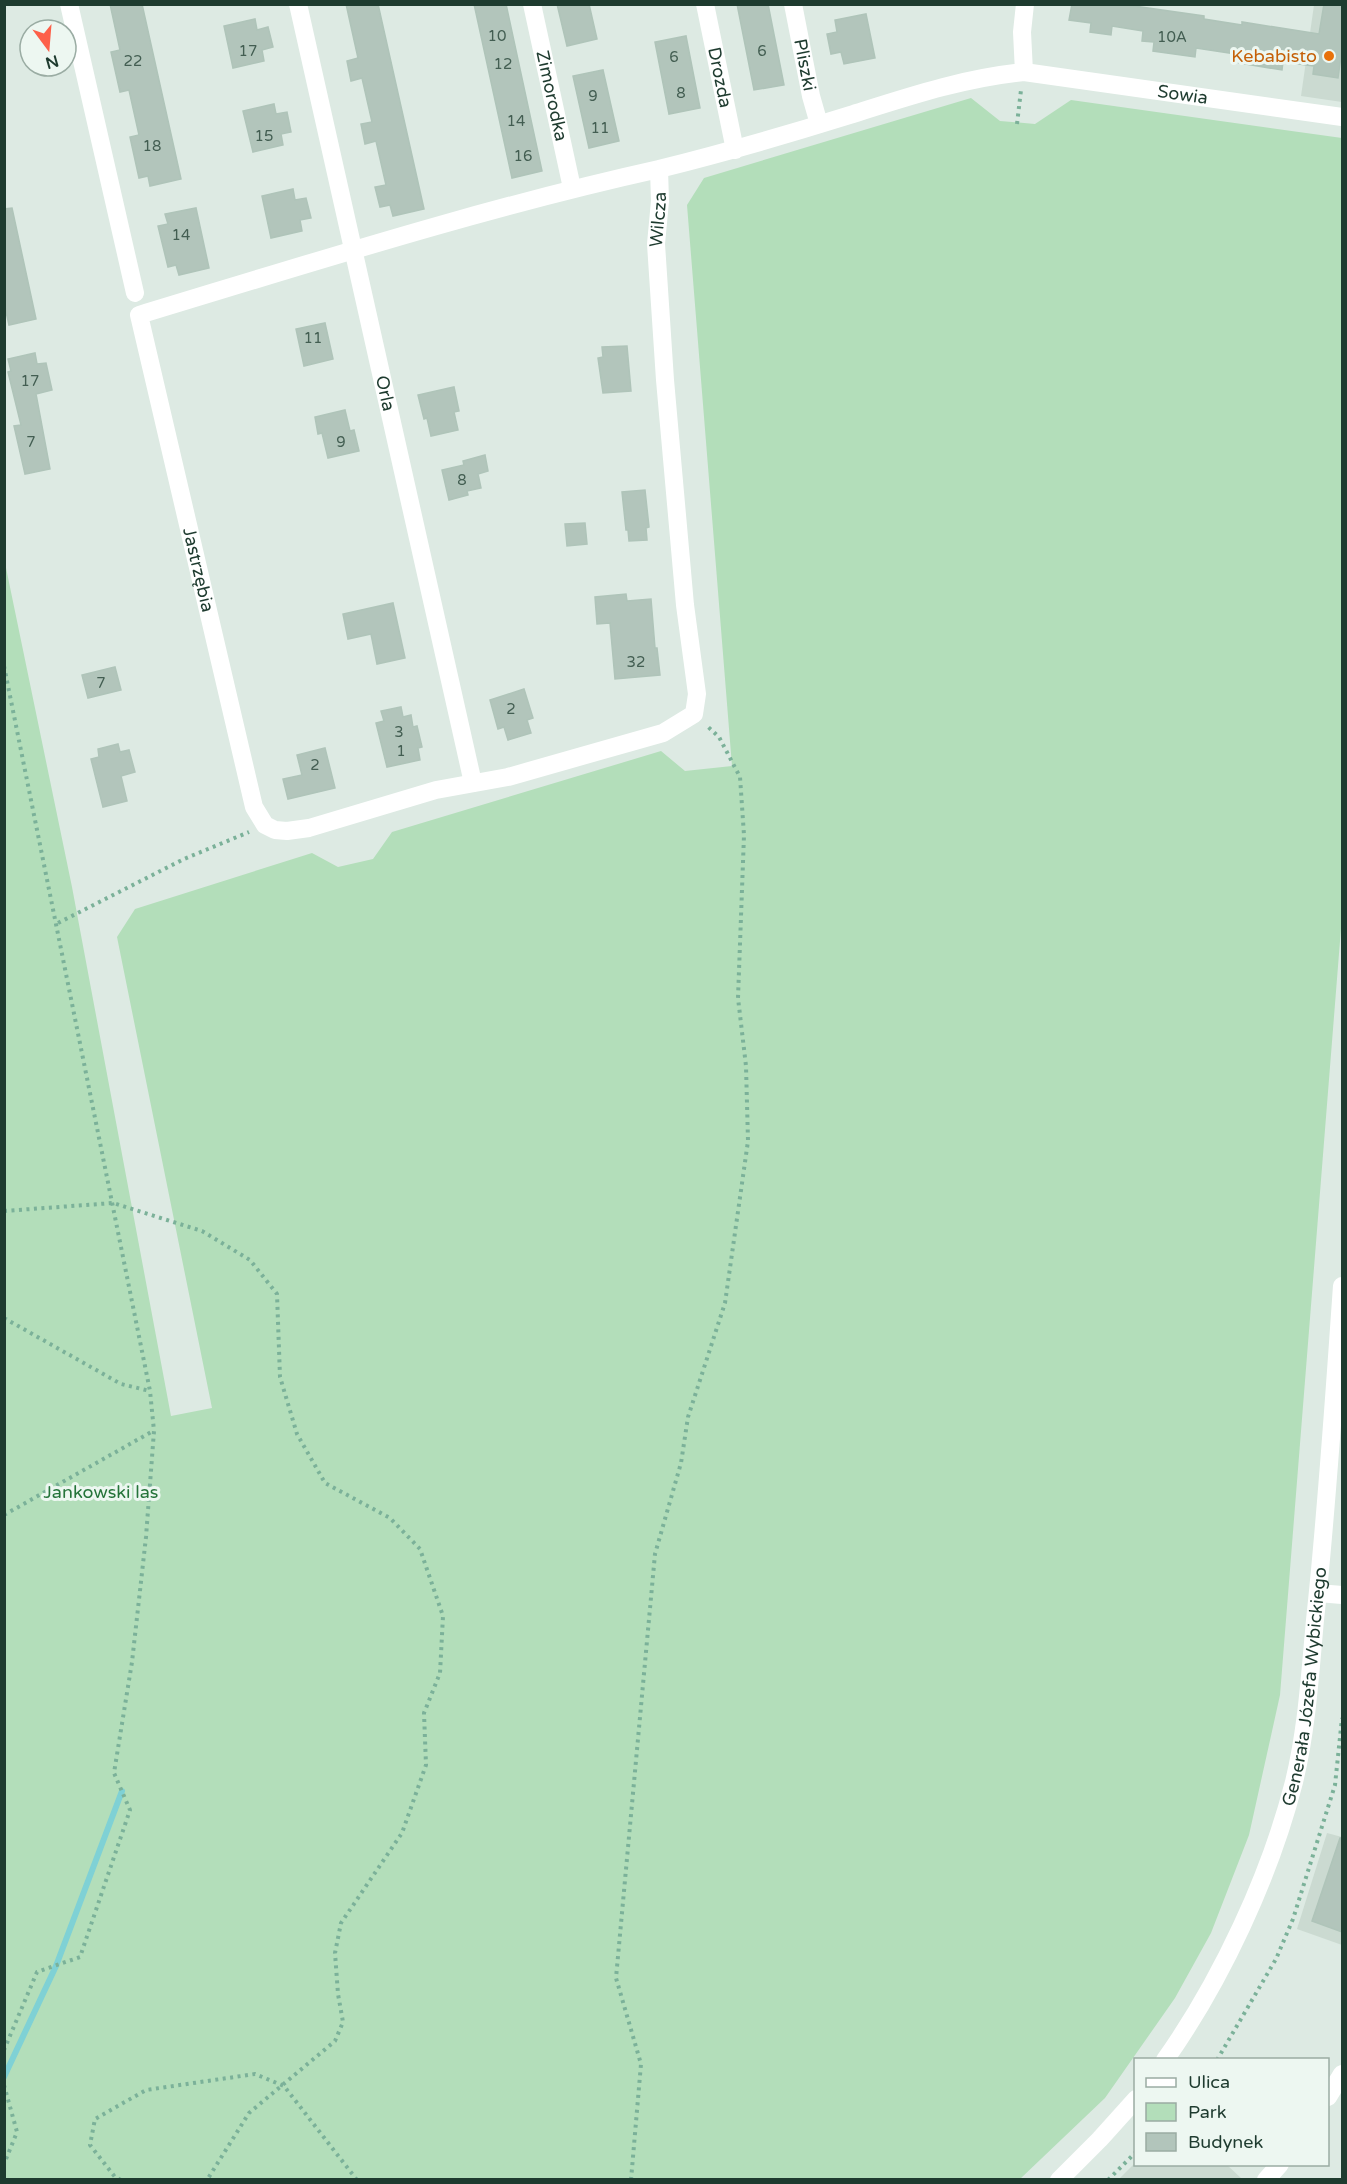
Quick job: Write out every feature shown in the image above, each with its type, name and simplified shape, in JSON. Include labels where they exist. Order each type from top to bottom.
[{"type":"street","points":[[69,4],[135,293]]},
{"type":"street","name":"Orla","points":[[298,4],[473,783]]},
{"type":"street","name":"Zimorodka","points":[[532,4],[572,188]]},
{"type":"street","name":"Drozda","points":[[705,4],[735,150]]},
{"type":"street","name":"Pliszki","points":[[793,4],[811,96],[819,124]]},
{"type":"street","points":[[1024,4],[1022,32],[1024,72]]},
{"type":"street","name":"Wilcza","points":[[694,714],[697,694],[685,605],[665,380],[656,244],[660,201],[659,169],[735,150],[949,84],[988,75],[1024,72]]},
{"type":"street","name":"Sowia","points":[[1024,72],[1342,117]]},
{"type":"street","points":[[352,250],[572,188],[659,169]]},
{"type":"street","name":"Jastrzębia","points":[[265,825],[254,807],[139,315],[352,250]]},
{"type":"street","points":[[265,825],[275,830],[287,831],[309,828],[436,790],[508,777],[663,733],[694,714]]},
{"type":"street","name":"Generała Józefa Wybickiego","points":[[1166,2058],[1200,2004],[1238,1932],[1275,1847],[1294,1780],[1301,1744],[1318,1593],[1342,1286]]},
{"type":"street","points":[[1318,1593],[1342,1595]]},
{"type":"street","points":[[1329,2095],[1342,2074]]},
{"type":"street","points":[[1059,2180],[1134,2100]]},
{"type":"street","points":[[1266,2180],[1278,2166]]},
{"type":"path","points":[[1017,124],[1024,72]]},
{"type":"path","points":[[4,666],[150,1391],[154,1431],[146,1537],[132,1662],[114,1773],[130,1810],[80,1957],[37,1972],[4,2050]]},
{"type":"path","points":[[631,2180],[641,2064],[616,1978],[655,1554],[681,1463],[688,1417],[725,1303],[748,1141],[746,1066],[738,998],[744,835],[740,777],[719,737],[694,714]]},
{"type":"path","points":[[57,923],[184,859],[265,825]]},
{"type":"path","points":[[4,1211],[113,1203],[202,1231],[250,1260],[278,1294],[280,1377],[297,1434],[325,1483],[390,1518],[420,1549],[443,1616],[440,1673],[424,1713],[426,1766],[402,1833],[341,1923],[335,1953],[343,2022],[335,2041],[249,2113],[208,2179]]},
{"type":"path","points":[[4,1318],[121,1384],[150,1391]]},
{"type":"path","points":[[4,1515],[154,1431]]},
{"type":"path","points":[[1218,2058],[1276,1959],[1293,1919],[1335,1785],[1342,1718]]},
{"type":"path","points":[[121,2180],[90,2145],[95,2119],[146,2090],[255,2074],[284,2086],[357,2180]]},
{"type":"path","points":[[4,2085],[17,2133],[4,2164]]},
{"type":"path","points":[[1108,2180],[1134,2154]]},
{"type":"shaded area","points":[[1314,5],[1342,5],[1342,102],[1301,96]]},
{"type":"shaded area","points":[[1327,1833],[1342,1837],[1342,1945],[1297,1929]]},
{"type":"shaded area","points":[[1134,2164],[1134,2166],[1228,2166],[1242,2179],[1119,2179]]},
{"type":"green space","name":"Jankowski las","points":[[971,98],[1000,121],[1035,124],[1071,100],[1342,138],[1342,916],[1280,1695],[1249,1835],[1211,1933],[1175,1998],[1105,2098],[1020,2179],[5,2179],[5,563],[72,887],[171,1416],[212,1408],[117,937],[135,909],[312,853],[338,867],[373,859],[392,832],[661,751],[685,771],[732,766],[687,205],[704,178]]},
{"type":"building","points":[[110,4],[142,4],[181,179],[150,186],[148,176],[139,178],[130,137],[139,135],[129,90],[120,92],[111,52],[120,50]]},
{"type":"building","points":[[346,4],[378,4],[424,209],[393,216],[390,205],[380,207],[375,187],[386,185],[376,141],[365,144],[361,124],[372,122],[362,78],[351,81],[347,61],[358,58]]},
{"type":"building","points":[[474,4],[506,4],[542,171],[512,178]]},
{"type":"building","points":[[557,4],[589,4],[597,39],[567,46]]},
{"type":"building","points":[[737,4],[768,4],[784,85],[754,90]]},
{"type":"building","points":[[1072,4],[1120,4],[1204,16],[1204,19],[1242,25],[1242,22],[1319,34],[1324,4],[1342,4],[1342,49],[1338,78],[1313,74],[1314,66],[1283,62],[1282,70],[1239,63],[1241,55],[1196,48],[1195,57],[1153,51],[1154,42],[1142,41],[1143,31],[1112,26],[1111,35],[1090,32],[1091,23],[1069,20]]},
{"type":"building","points":[[866,14],[875,58],[844,64],[841,52],[831,54],[827,34],[837,32],[835,20]]},
{"type":"building","points":[[255,19],[257,30],[268,27],[273,47],[262,50],[264,61],[233,68],[224,26]]},
{"type":"building","points":[[686,36],[700,108],[669,114],[655,42]]},
{"type":"building","points":[[603,70],[619,141],[589,148],[573,76]]},
{"type":"building","points":[[274,104],[276,114],[287,112],[291,132],[281,134],[283,145],[253,152],[243,111]]},
{"type":"building","points":[[293,189],[295,200],[306,198],[311,218],[300,220],[302,231],[271,238],[262,196]]},
{"type":"building","points":[[12,208],[36,319],[9,325],[4,303],[4,209]]},
{"type":"building","points":[[196,208],[209,268],[179,275],[176,265],[168,267],[158,226],[168,224],[165,214]]},
{"type":"building","points":[[325,323],[333,359],[304,366],[296,329]]},
{"type":"building","points":[[627,346],[631,391],[603,393],[598,358],[603,357],[602,347]]},
{"type":"building","points":[[35,353],[37,364],[46,363],[52,390],[36,394],[50,469],[25,474],[14,426],[21,425],[8,372],[11,371],[8,359]]},
{"type":"building","points":[[454,387],[459,411],[454,412],[458,430],[431,436],[418,395]]},
{"type":"building","points":[[345,410],[350,431],[354,430],[359,451],[328,458],[322,433],[318,434],[315,417]]},
{"type":"building","points":[[485,455],[488,471],[478,474],[481,488],[467,491],[468,495],[449,500],[442,470],[464,465],[463,461]]},
{"type":"building","points":[[645,490],[649,527],[646,528],[647,540],[629,541],[622,492]]},
{"type":"building","points":[[585,523],[587,544],[567,546],[565,524]]},
{"type":"building","points":[[626,594],[627,601],[651,599],[660,675],[615,679],[610,623],[597,624],[595,597]]},
{"type":"building","points":[[393,603],[405,658],[377,664],[371,634],[348,639],[343,614]]},
{"type":"building","points":[[115,667],[121,690],[88,698],[82,675]]},
{"type":"building","points":[[524,689],[533,718],[527,720],[531,733],[508,740],[504,727],[498,729],[490,700]]},
{"type":"building","points":[[401,707],[403,717],[411,715],[413,727],[417,726],[422,747],[418,748],[420,760],[387,767],[376,723],[384,721],[381,711]]},
{"type":"building","points":[[118,744],[120,752],[129,750],[135,772],[121,776],[127,801],[103,807],[91,759],[99,757],[98,749]]},
{"type":"building","points":[[325,748],[335,788],[288,799],[283,779],[302,775],[297,755]]},
{"type":"building","points":[[1340,1838],[1342,1838],[1342,1932],[1312,1921]]},
{"type":"waterway","points":[[4,2077],[56,1966],[122,1791]]},
{"type":"place","name":"Kebabisto","points":[[1329,56]]}]
